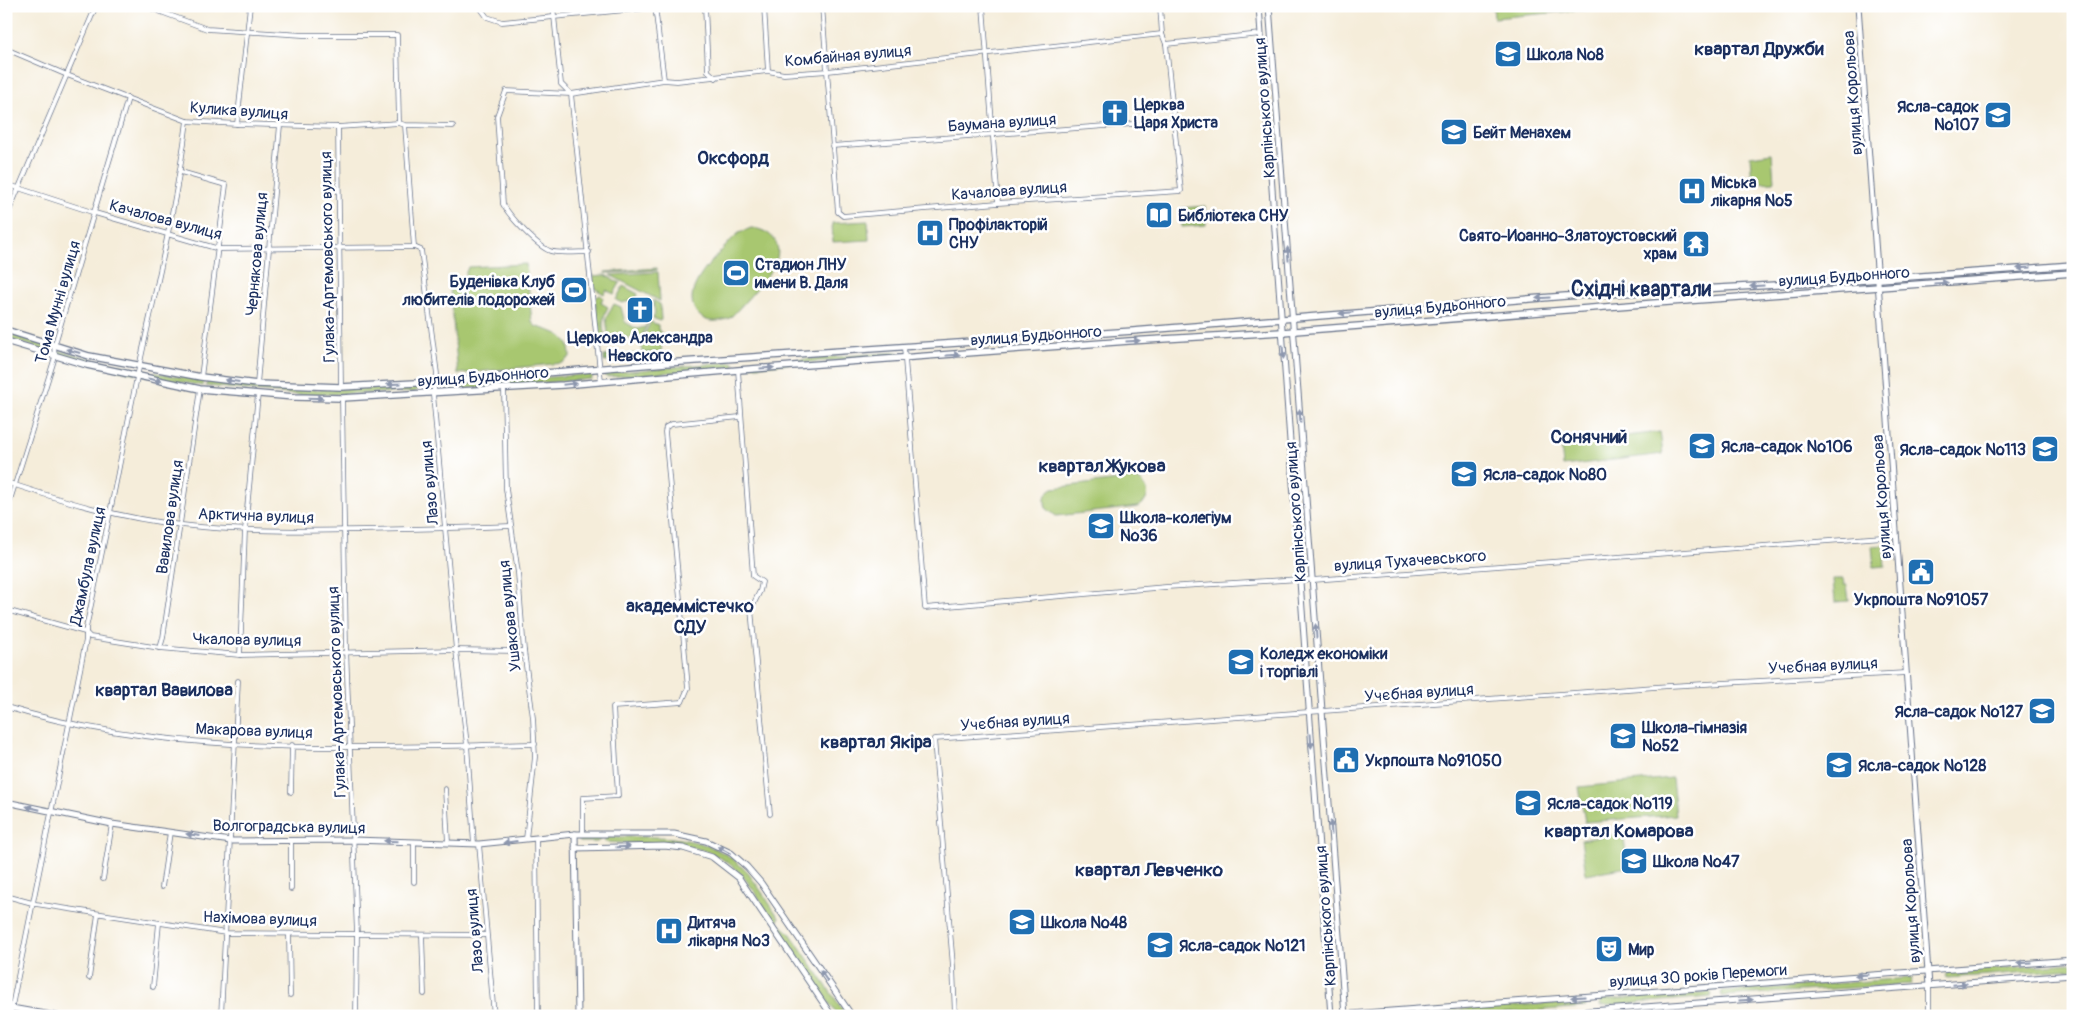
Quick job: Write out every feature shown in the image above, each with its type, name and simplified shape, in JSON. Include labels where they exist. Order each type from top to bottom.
[{"type":"main road","name":"вулиця Будьонного","points":[[6,330],[54,346],[140,366],[201,377],[257,384],[341,387],[434,382],[1566,296],[1878,279],[2073,265]]},
{"type":"main road","name":"вулиця Будьонного","points":[[6,341],[55,357],[200,389],[294,397],[342,398],[433,394],[1138,341],[1294,332],[1656,303],[2073,273]]},
{"type":"main road","points":[[738,358],[738,370]]},
{"type":"street","points":[[6,218],[96,6]]},
{"type":"street","points":[[145,6],[207,29],[247,33],[397,35],[399,123]]},
{"type":"street","points":[[237,124],[250,6]]},
{"type":"street","points":[[479,6],[487,17],[502,22],[667,6]]},
{"type":"street","points":[[553,6],[561,84],[571,94],[601,381]]},
{"type":"street","points":[[705,6],[708,70],[716,78]]},
{"type":"street","points":[[764,6],[768,71]]},
{"type":"street","points":[[822,6],[832,146]]},
{"type":"street","points":[[983,6],[998,203]]},
{"type":"street","points":[[1160,6],[1174,121]]},
{"type":"street","name":"Карпінського вулиця","points":[[1259,6],[1331,1016]]},
{"type":"street","name":"Карпінського вулиця","points":[[1269,6],[1345,1015]]},
{"type":"street","name":"вулиця Корольова","points":[[1858,6],[1929,986]]},
{"type":"street","points":[[655,7],[664,80]]},
{"type":"street","name":"Комбайная вулиця","points":[[589,252],[550,251],[508,213],[504,204],[497,116],[506,91],[571,94],[664,80],[716,78],[768,71],[784,74],[828,71],[1162,34]]},
{"type":"street","points":[[1166,44],[1261,34]]},
{"type":"street","name":"Кулика вулиця","points":[[6,49],[67,75],[187,121],[338,127],[399,123],[405,125],[453,126]]},
{"type":"street","name":"Тома Мунні вулиця","points":[[6,513],[55,357],[54,346],[128,98]]},
{"type":"street","name":"Джамбула вулиця","points":[[10,1016],[9,1007],[69,724],[86,640],[85,632],[169,233],[181,172],[187,121]]},
{"type":"street","name":"Баумана вулиця","points":[[832,146],[1174,121]]},
{"type":"street","name":"Качалова вулиця","points":[[832,146],[838,212],[840,215],[1181,191],[1174,121]]},
{"type":"street","name":"Чернякова вулиця","points":[[257,384],[280,125]]},
{"type":"street","name":"Лазо вулиця","points":[[405,125],[414,247],[420,250],[437,374],[433,394],[456,650],[494,1016]]},
{"type":"street","name":"Гулака-Артемовського вулиця","points":[[338,127],[341,248],[341,387]]},
{"type":"street","points":[[181,172],[226,185],[201,377]]},
{"type":"street","name":"Качалова вулиця","points":[[6,184],[95,213],[219,249],[414,247]]},
{"type":"street","points":[[904,347],[905,358]]},
{"type":"street","name":"вулиця Тухачевського","points":[[905,358],[925,608],[1148,589],[1300,579],[1313,580],[1896,536]]},
{"type":"street","points":[[738,370],[753,576],[762,582],[751,609],[770,814]]},
{"type":"street","name":"Вавилова вулиця","points":[[160,648],[181,525],[200,389]]},
{"type":"street","name":"Ушакова вулиця","points":[[504,389],[506,489],[518,573],[524,652],[535,744],[526,839]]},
{"type":"street","points":[[240,655],[245,530],[258,394]]},
{"type":"street","name":"Гулака-Артемовського вулиця","points":[[342,398],[346,652],[357,934],[356,1016]]},
{"type":"street","points":[[583,834],[583,798],[618,796],[613,707],[682,702],[688,688],[666,427],[672,424],[740,417]]},
{"type":"street","name":"Арктична вулиця","points":[[6,482],[110,512],[181,525],[245,530],[446,529],[511,526]]},
{"type":"street","name":"Чкалова вулиця","points":[[6,610],[85,632],[90,638],[160,648],[240,655],[456,650],[524,652]]},
{"type":"street","name":"Учєбная вулиця","points":[[955,1016],[953,966],[934,739],[1660,686],[1906,673]]},
{"type":"street","points":[[221,1016],[238,681]]},
{"type":"street","name":"Макарова вулиця","points":[[6,707],[69,724],[178,739],[236,744],[350,746],[535,744]]},
{"type":"street","points":[[291,792],[292,745]]},
{"type":"street","points":[[445,789],[448,843]]},
{"type":"street","name":"Волгоградська вулиця","points":[[6,802],[112,824],[231,841],[353,840],[477,844],[575,834]]},
{"type":"street","points":[[103,879],[112,824]]},
{"type":"street","points":[[162,887],[170,832]]},
{"type":"street","points":[[578,1016],[575,834],[674,834],[706,841],[731,853],[761,883],[852,1016]]},
{"type":"street","points":[[536,838],[538,1016]]},
{"type":"street","points":[[291,840],[291,888]]},
{"type":"street","points":[[414,842],[414,882]]},
{"type":"street","points":[[574,848],[664,846],[684,848],[712,858],[739,878],[832,1016]]},
{"type":"street","name":"Нахімова вулиця","points":[[6,896],[32,903],[226,933],[486,935]]},
{"type":"street","points":[[89,978],[98,914]]},
{"type":"street","points":[[153,987],[159,923]]},
{"type":"street","points":[[289,934],[290,995]]},
{"type":"street","points":[[422,935],[424,994]]},
{"type":"street","name":"вулиця 30 років Перемоги","points":[[1324,1016],[2073,960]]},
{"type":"street","name":"вулиця 30 років Перемоги","points":[[1523,1016],[2073,975]]},
{"type":"street","points":[[1929,986],[1929,1016]]},
{"type":"street","points":[[9,1007],[57,1016]]},
{"type":"green space","points":[[1493,6],[1627,6],[1494,18]]},
{"type":"green space","points":[[1772,153],[1774,182],[1752,183],[1750,156]]},
{"type":"green space","points":[[1205,206],[1206,225],[1182,227],[1181,208]]},
{"type":"green space","points":[[868,221],[869,240],[833,242],[832,223]]},
{"type":"green space","name":"Стадион ЛНУ имени В. Даля","points":[[751,228],[769,234],[776,242],[778,254],[774,266],[730,318],[717,321],[704,319],[697,313],[692,304],[692,294],[696,283],[710,263],[733,238]]},
{"type":"green space","points":[[526,264],[532,322],[535,326],[564,338],[570,357],[562,363],[458,374],[450,289],[461,286],[468,267]]},
{"type":"green space","points":[[657,268],[657,270],[605,273],[605,272]]},
{"type":"green space","points":[[658,272],[660,301],[610,275]]},
{"type":"green space","points":[[605,275],[620,283],[614,294],[606,290],[604,294],[594,288],[593,276]]},
{"type":"green space","points":[[623,286],[638,294],[636,299],[622,303],[616,300]]},
{"type":"green space","points":[[600,295],[603,297],[601,303],[608,307],[603,324],[604,333],[608,341],[607,344],[600,342],[595,298]]},
{"type":"green space","points":[[653,300],[660,304],[661,320],[659,321],[653,318],[655,314]]},
{"type":"green space","points":[[614,304],[621,307],[625,322],[637,329],[645,327],[649,321],[641,337],[612,339],[608,335],[606,318]]},
{"type":"green space","points":[[651,322],[658,325],[658,329],[662,334],[661,352],[642,353],[641,340]]},
{"type":"green space","points":[[6,333],[52,348],[53,353],[6,338]]},
{"type":"green space","points":[[57,350],[137,369],[136,374],[57,354]]},
{"type":"green space","points":[[661,352],[662,356],[604,362],[604,356]]},
{"type":"green space","points":[[898,353],[897,356],[743,367],[741,365],[743,364]]},
{"type":"green space","points":[[732,362],[735,364],[732,368],[606,377],[604,375],[606,373]]},
{"type":"green space","points":[[140,370],[204,381],[203,386],[139,374]]},
{"type":"green space","points":[[592,374],[592,379],[449,390],[445,387],[447,385]]},
{"type":"green space","points":[[207,381],[298,390],[415,387],[418,389],[416,392],[298,395],[206,386]]},
{"type":"green space","points":[[1660,432],[1663,454],[1563,466],[1561,444]]},
{"type":"green space","points":[[1135,478],[1143,484],[1147,492],[1146,500],[1138,507],[1056,516],[1046,508],[1045,496],[1053,488]]},
{"type":"green space","points":[[1883,545],[1885,566],[1874,567],[1872,546]]},
{"type":"green space","points":[[1833,579],[1843,579],[1844,585],[1847,585],[1849,601],[1835,602]]},
{"type":"green space","points":[[1672,778],[1676,815],[1585,822],[1579,787]]},
{"type":"green space","points":[[1623,833],[1628,867],[1586,874],[1581,840]]},
{"type":"green space","points":[[582,837],[598,837],[601,839],[597,842],[580,842],[579,840]]},
{"type":"green space","points":[[607,837],[664,837],[682,839],[700,843],[717,850],[733,859],[748,873],[779,918],[778,921],[773,920],[754,890],[740,873],[725,861],[710,853],[676,845],[605,842],[604,839]]},
{"type":"green space","points":[[782,926],[790,933],[847,1016],[838,1016],[781,932]]},
{"type":"green space","points":[[2073,963],[2073,969],[1947,978],[1945,975],[1948,972]]},
{"type":"green space","points":[[1912,979],[1911,984],[1722,996],[1721,992]]},
{"type":"green space","points":[[1710,992],[1712,994],[1711,997],[1600,1006],[1600,1000]]},
{"type":"green space","points":[[1585,1001],[1586,1007],[1462,1016],[1370,1016]]},
{"type":"place","name":"Школа №8","points":[[1508,54]]},
{"type":"place","name":"Церква Царя Христа","points":[[1115,113]]},
{"type":"place","name":"Ясла-садок №107","points":[[1998,115]]},
{"type":"place","name":"Бейт Менахем","points":[[1454,132]]},
{"type":"place","name":"Міська лікарня №5","points":[[1692,191]]},
{"type":"place","name":"Библіотека СНУ","points":[[1159,215]]},
{"type":"place","name":"Профілакторій СНУ","points":[[930,233]]},
{"type":"place","name":"Свято-Иоанно-Златоустовский храм","points":[[1696,244]]},
{"type":"place","name":"Стадион ЛНУ имени В. Даля","points":[[736,273]]},
{"type":"place","name":"Буденівка Клуб любителів подорожей","points":[[574,290]]},
{"type":"place","name":"Церковь Александра Невского","points":[[640,310]]},
{"type":"place","name":"Ясла-садок №106","points":[[1702,446]]},
{"type":"place","name":"Ясла-садок №113","points":[[2045,449]]},
{"type":"place","name":"Ясла-садок №80","points":[[1464,474]]},
{"type":"place","name":"Школа-колегіум №36","points":[[1101,526]]},
{"type":"place","name":"Укрпошта №91057","points":[[1921,572]]},
{"type":"place","name":"Коледж економіки і торгівлі","points":[[1241,662]]},
{"type":"place","name":"Ясла-садок №127","points":[[2042,711]]},
{"type":"place","name":"Школа-гімназія №52","points":[[1623,736]]},
{"type":"place","name":"Укрпошта №91050","points":[[1346,760]]},
{"type":"place","name":"Ясла-садок №128","points":[[1839,765]]},
{"type":"place","name":"Ясла-садок №119","points":[[1528,803]]},
{"type":"place","name":"Школа №47","points":[[1634,861]]},
{"type":"place","name":"Школа №48","points":[[1022,922]]},
{"type":"place","name":"Дитяча лікарня №3","points":[[669,931]]},
{"type":"place","name":"Ясла-садок №121","points":[[1160,945]]},
{"type":"place","name":"Мир","points":[[1609,949]]},
{"type":"district","name":"квартал Дружби","points":[[1759,48]]},
{"type":"district","name":"Оксфорд","points":[[733,158]]},
{"type":"district","name":"Східні квартали","points":[[1641,289]]},
{"type":"district","name":"Сонячний","points":[[1589,436]]},
{"type":"district","name":"квартал Жукова","points":[[1102,465]]},
{"type":"district","name":"академмістечко СДУ","points":[[690,616]]},
{"type":"district","name":"квартал Вавилова","points":[[164,690]]},
{"type":"district","name":"квартал Якіра","points":[[876,741]]},
{"type":"district","name":"квартал Комарова","points":[[1619,830]]},
{"type":"district","name":"квартал Левченко","points":[[1149,869]]}]
